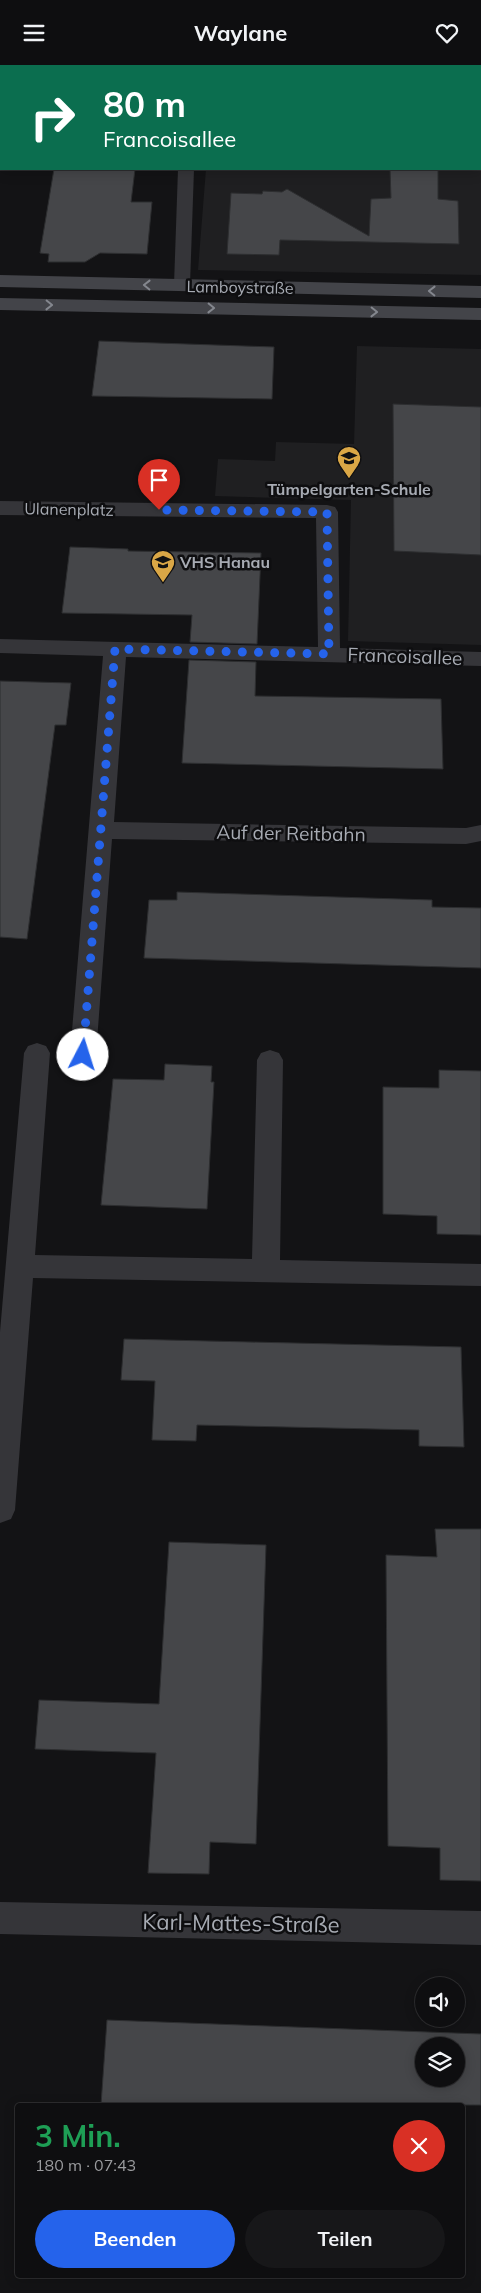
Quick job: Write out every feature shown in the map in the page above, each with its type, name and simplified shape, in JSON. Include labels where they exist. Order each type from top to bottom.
[{"type":"main road","name":"Lamboystraße","points":[[0,281],[481,292]]},
{"type":"main road","name":"Lamboystraße","points":[[0,304],[481,314]]},
{"type":"street","name":"Ulanenplatz","points":[[0,508],[327,512],[329,654]]},
{"type":"street","name":"Francoisallee","points":[[0,646],[481,659]]},
{"type":"street","points":[[83,1055],[115,649]]},
{"type":"street","name":"Auf der Reitbahn","points":[[101,830],[466,836],[481,833]]},
{"type":"street","points":[[0,1510],[37,1053]]},
{"type":"street","points":[[266,1271],[270,1060]]},
{"type":"street","points":[[20,1266],[481,1275]]},
{"type":"street","name":"Karl-Mattes-Straße","points":[[0,1919],[481,1928]]},
{"type":"lane","points":[[182,285],[186,170]]},
{"type":"shaded area","points":[[206,170],[481,170],[481,275],[198,270]]},
{"type":"shaded area","name":"Tümpelgarten-Schule","points":[[357,346],[481,349],[481,645],[348,641],[351,500],[215,496],[218,459],[275,461],[276,442],[354,444]]},
{"type":"building","points":[[54,170],[135,170],[131,202],[152,202],[147,254],[100,253],[85,262],[48,262],[49,254],[40,253]]},
{"type":"building","points":[[390,170],[438,170],[438,199],[458,201],[459,244],[280,240],[279,255],[227,254],[231,193],[262,194],[263,191],[282,192],[287,189],[369,236],[371,199],[391,198]]},
{"type":"building","points":[[99,341],[274,347],[272,399],[92,396]]},
{"type":"building","points":[[393,404],[481,407],[481,555],[394,551]]},
{"type":"building","name":"VHS Hanau","points":[[70,547],[128,549],[128,551],[261,553],[257,644],[190,642],[192,615],[62,613]]},
{"type":"building","points":[[189,660],[256,662],[255,696],[441,699],[443,769],[182,763]]},
{"type":"building","points":[[0,681],[71,683],[66,725],[55,725],[27,939],[0,937]]},
{"type":"building","points":[[177,892],[432,900],[432,907],[481,908],[481,968],[144,958],[149,900],[177,900]]},
{"type":"building","points":[[165,1064],[212,1066],[211,1082],[214,1082],[207,1209],[101,1205],[113,1079],[164,1080]]},
{"type":"building","points":[[439,1070],[481,1071],[481,1235],[437,1234],[437,1216],[383,1214],[383,1087],[439,1088]]},
{"type":"building","points":[[124,1339],[461,1347],[464,1447],[419,1446],[419,1430],[197,1425],[196,1441],[152,1440],[155,1381],[121,1380]]},
{"type":"building","points":[[435,1529],[481,1529],[481,1881],[440,1880],[440,1848],[388,1846],[386,1555],[437,1557]]},
{"type":"building","points":[[169,1542],[266,1545],[256,1844],[210,1842],[209,1874],[148,1873],[156,1753],[35,1749],[39,1700],[159,1704]]},
{"type":"building","points":[[107,2020],[481,2034],[481,2105],[465,2105],[465,2103],[101,2103]]},
{"type":"place","name":"Tümpelgarten-Schule","points":[[349,479]]},
{"type":"place","name":"VHS Hanau","points":[[163,583]]},
{"type":"route","points":[[83,1055],[115,649],[329,654],[327,512],[159,510]]}]
